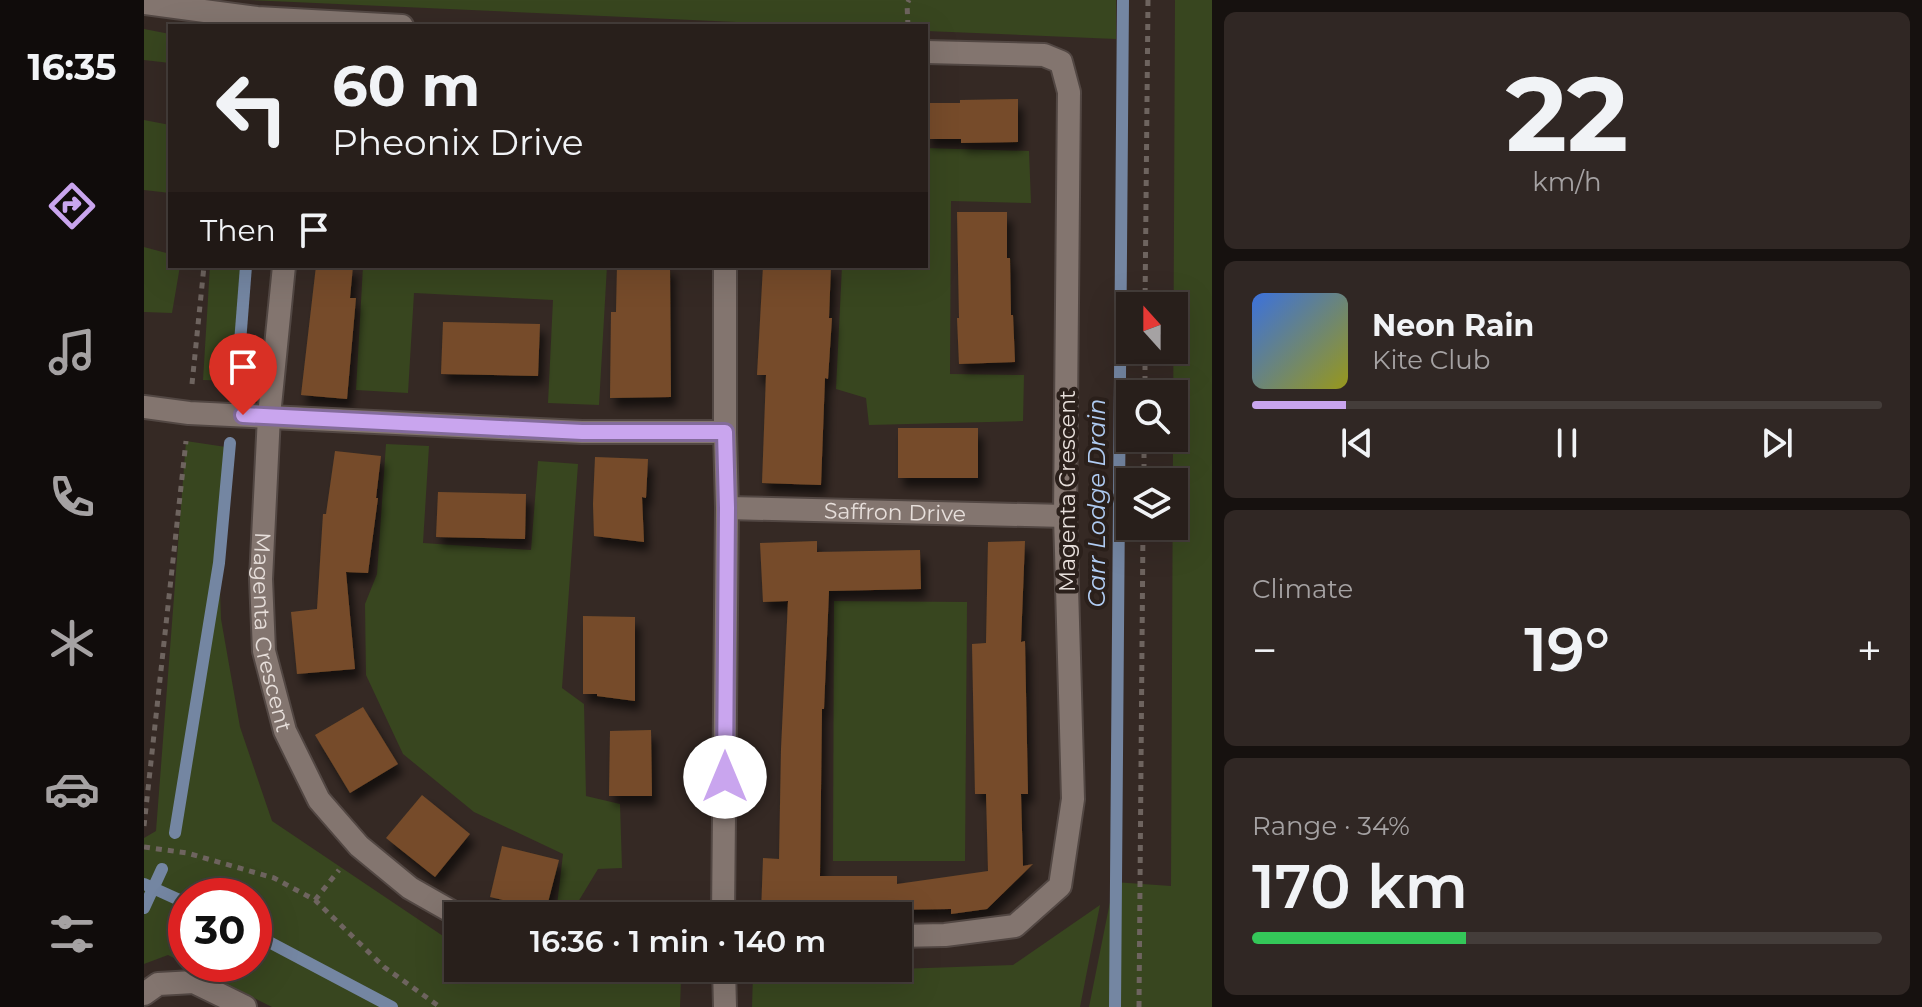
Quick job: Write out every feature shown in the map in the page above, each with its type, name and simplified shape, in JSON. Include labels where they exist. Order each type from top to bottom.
[{"type":"street","points":[[144,3],[257,18],[338,24]]},
{"type":"street","name":"Magenta Crescent","points":[[912,936],[1015,926],[1060,886],[1073,799],[1065,516],[1069,92],[1061,62],[1044,55],[928,52]]},
{"type":"street","name":"Magenta Crescent","points":[[284,268],[269,416],[261,579],[264,651],[285,731],[319,800],[359,846],[410,888],[444,907]]},
{"type":"street","points":[[723,902],[727,508],[725,268]]},
{"type":"street","points":[[144,407],[189,413],[582,432],[725,432]]},
{"type":"street","name":"Saffron Drive","points":[[727,508],[1065,516]]},
{"type":"street","points":[[144,994],[158,984],[194,982],[245,1007]]},
{"type":"street","points":[[724,982],[725,1007]]},
{"type":"path","points":[[908,24],[909,0]]},
{"type":"path","points":[[1145,292],[1148,0]]},
{"type":"path","points":[[144,826],[204,268]]},
{"type":"path","points":[[1139,1007],[1143,540]]},
{"type":"path","points":[[315,900],[359,846]]},
{"type":"path","points":[[144,847],[187,853],[274,878],[315,900],[384,967],[440,1007]]},
{"type":"green space","points":[[249,0],[1116,0],[1116,39],[928,31],[928,24],[779,24]]},
{"type":"green space","points":[[1175,0],[1212,0],[1212,1007],[1089,1007],[1114,882],[1171,886],[1173,540],[1188,540],[1188,468],[1173,468],[1173,452],[1188,452],[1188,380],[1173,380],[1173,364],[1188,364],[1188,292],[1174,292]]},
{"type":"green space","points":[[144,29],[168,34],[168,63],[144,60]]},
{"type":"green space","points":[[144,120],[168,125],[168,193],[144,190]]},
{"type":"green space","points":[[928,148],[1029,151],[1031,203],[951,201],[950,374],[1024,375],[1023,421],[869,425],[866,398],[836,389],[842,268],[928,268]]},
{"type":"green space","points":[[144,247],[168,253],[168,268],[180,268],[172,313],[144,312]]},
{"type":"green space","points":[[210,268],[246,268],[237,381],[203,380]]},
{"type":"green space","points":[[363,268],[607,268],[599,405],[548,403],[553,300],[414,293],[408,393],[356,390]]},
{"type":"green space","points":[[186,441],[226,447],[219,563],[221,619],[240,727],[272,821],[444,937],[444,982],[681,982],[680,1007],[272,1007],[222,982],[272,982],[272,878],[168,878],[168,955],[144,964],[144,838],[156,831]]},
{"type":"green space","points":[[386,444],[429,446],[423,543],[531,550],[538,461],[578,464],[562,688],[584,704],[586,796],[620,804],[622,868],[598,869],[578,902],[557,902],[563,854],[474,812],[403,754],[366,675],[365,604],[377,574]]},
{"type":"green space","points":[[834,601],[967,602],[965,861],[833,861]]},
{"type":"green space","points":[[1100,905],[1080,1007],[752,1007],[753,982],[912,982],[912,968],[1013,965]]},
{"type":"building","points":[[1018,99],[1018,142],[961,143],[961,139],[928,139],[928,103],[960,103],[960,100]]},
{"type":"building","points":[[957,212],[1007,212],[1007,258],[1010,258],[1015,362],[959,364]]},
{"type":"building","points":[[316,268],[353,268],[350,298],[356,298],[347,399],[301,395]]},
{"type":"building","points":[[617,268],[670,268],[671,397],[610,398],[611,312],[616,312]]},
{"type":"building","points":[[763,268],[831,268],[829,318],[832,318],[828,379],[825,378],[821,485],[762,483],[766,375],[757,375]]},
{"type":"building","points":[[443,322],[540,324],[538,376],[441,374]]},
{"type":"building","points":[[898,428],[978,428],[978,478],[898,478]]},
{"type":"building","points":[[335,451],[381,456],[368,573],[346,572],[355,669],[297,674],[291,612],[317,609],[323,514],[326,514]]},
{"type":"building","points":[[595,457],[648,459],[646,498],[642,497],[644,542],[594,536]]},
{"type":"building","points":[[438,492],[526,494],[525,539],[436,537]]},
{"type":"building","points":[[817,541],[817,552],[920,550],[921,589],[829,591],[822,709],[820,876],[897,876],[897,884],[988,871],[986,794],[975,794],[972,644],[986,643],[988,542],[1025,541],[1021,642],[1025,641],[1028,794],[1021,794],[1023,866],[1033,864],[987,909],[951,914],[951,909],[912,910],[912,902],[761,902],[763,858],[779,859],[788,601],[763,602],[760,543]]},
{"type":"building","points":[[583,616],[635,617],[635,701],[583,694]]},
{"type":"building","points":[[363,707],[398,764],[350,793],[315,735]]},
{"type":"building","points":[[651,730],[652,796],[609,796],[610,731]]},
{"type":"building","points":[[422,795],[470,834],[435,877],[386,838]]},
{"type":"building","points":[[502,846],[559,860],[548,902],[512,902],[490,897]]},
{"type":"waterway","name":"Carr Lodge Drain","points":[[1115,1007],[1123,0]]},
{"type":"waterway","points":[[237,381],[246,268]]},
{"type":"waterway","points":[[175,833],[219,563],[230,443]]},
{"type":"waterway","points":[[144,908],[162,869]]},
{"type":"waterway","points":[[144,884],[168,895]]},
{"type":"waterway","points":[[272,944],[392,1007]]},
{"type":"route","points":[[243,415],[582,432],[725,432],[725,777]]}]
